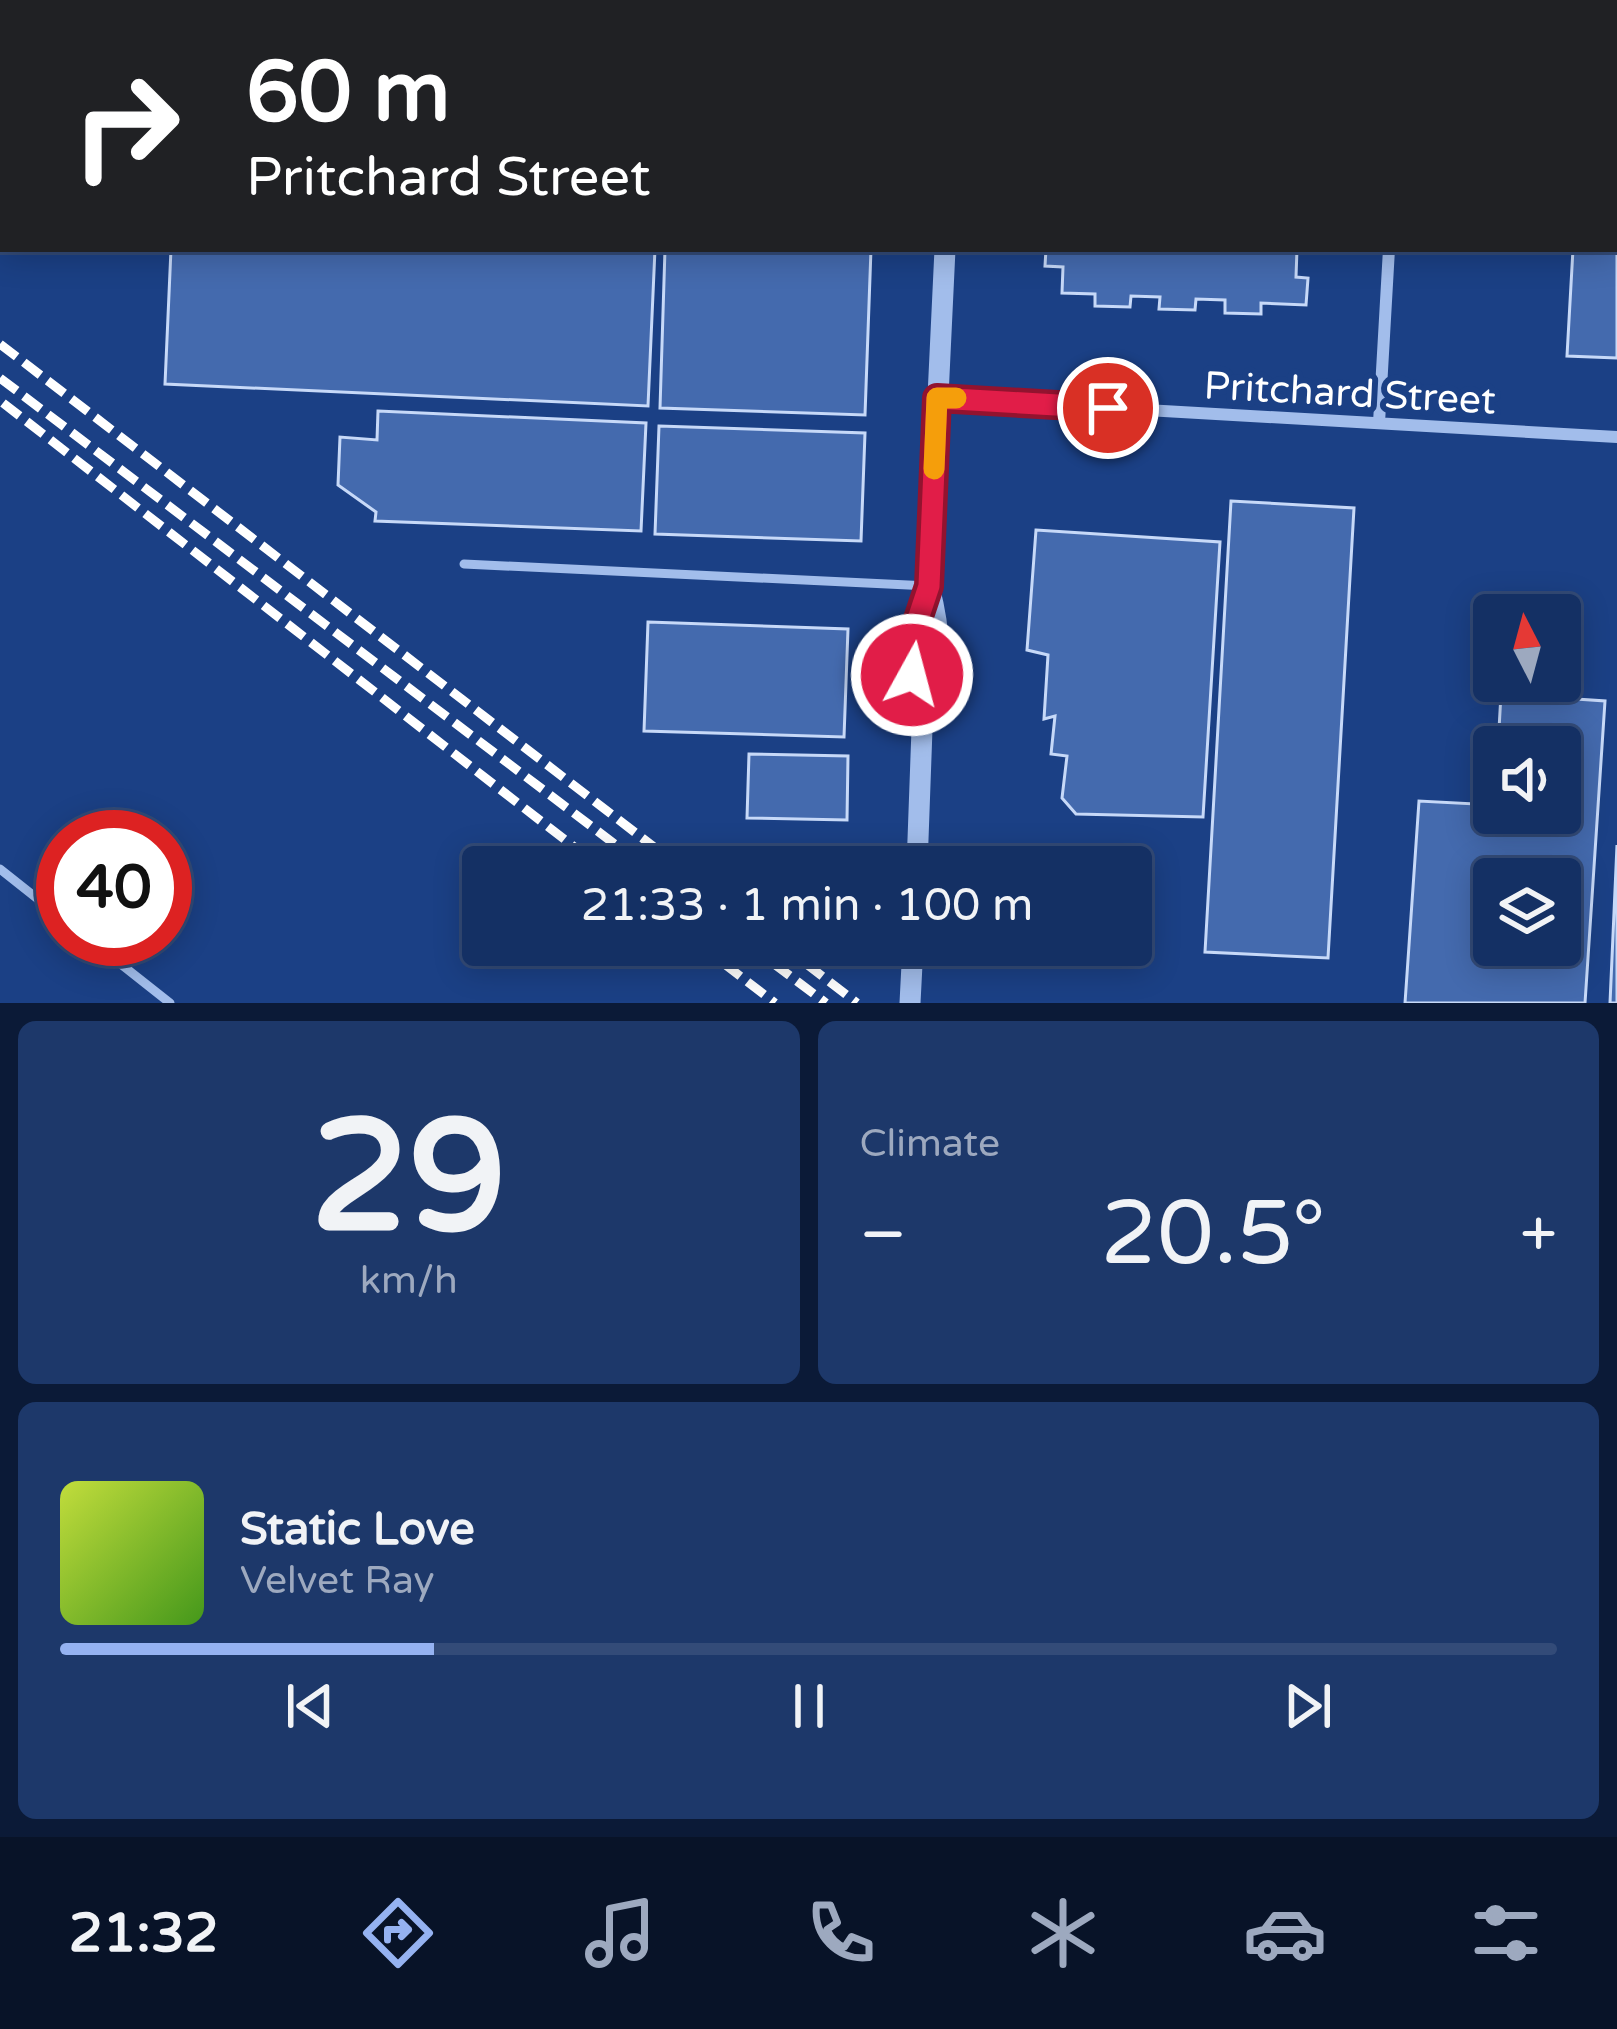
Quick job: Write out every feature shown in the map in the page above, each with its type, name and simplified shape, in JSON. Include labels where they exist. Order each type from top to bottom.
[{"type":"street","points":[[917,846],[922,729],[912,675],[913,634],[929,586],[945,252]]},
{"type":"street","points":[[1378,423],[1388,252]]},
{"type":"street","name":"Pritchard Street","points":[[937,398],[1617,437]]},
{"type":"street","points":[[910,1003],[913,966]]},
{"type":"lane","points":[[464,564],[929,586]]},
{"type":"lane","points":[[0,869],[36,898]]},
{"type":"lane","points":[[123,966],[170,1003]]},
{"type":"building","points":[[171,252],[655,252],[648,406],[165,384]]},
{"type":"building","points":[[665,252],[871,252],[865,415],[660,408]]},
{"type":"building","points":[[1046,252],[1297,252],[1296,277],[1308,278],[1306,305],[1261,303],[1261,314],[1225,313],[1225,300],[1196,299],[1195,310],[1159,309],[1160,297],[1131,296],[1130,307],[1095,306],[1095,294],[1062,293],[1063,267],[1045,266]]},
{"type":"building","points":[[1573,252],[1617,252],[1617,358],[1567,356]]},
{"type":"building","points":[[378,411],[646,423],[641,531],[375,521],[376,512],[338,485],[340,437],[377,440]]},
{"type":"building","points":[[659,426],[865,433],[861,541],[655,534]]},
{"type":"building","points":[[1231,501],[1354,508],[1328,958],[1205,952]]},
{"type":"building","points":[[1036,530],[1220,542],[1203,817],[1076,814],[1062,798],[1067,756],[1051,754],[1055,716],[1044,719],[1048,655],[1027,650]]},
{"type":"building","points":[[648,622],[848,629],[844,737],[644,731]]},
{"type":"building","points":[[1605,701],[1585,1003],[1405,1003],[1419,801],[1473,804],[1473,834],[1581,834],[1581,726],[1499,726],[1501,702]]},
{"type":"building","points":[[749,754],[848,756],[847,820],[747,818]]},
{"type":"building","points":[[1617,845],[1617,1003],[1610,1003]]},
{"type":"railway","points":[[0,344],[653,846]]},
{"type":"railway","points":[[0,378],[617,846]]},
{"type":"railway","points":[[3,403],[573,846]]},
{"type":"railway","points":[[727,966],[775,1003]]},
{"type":"railway","points":[[777,966],[826,1003]]},
{"type":"railway","points":[[809,966],[857,1003]]},
{"type":"slow traffic","points":[[934,469],[937,398],[956,398]]},
{"type":"route","points":[[912,675],[913,634],[929,586],[937,398],[1108,408]]}]
